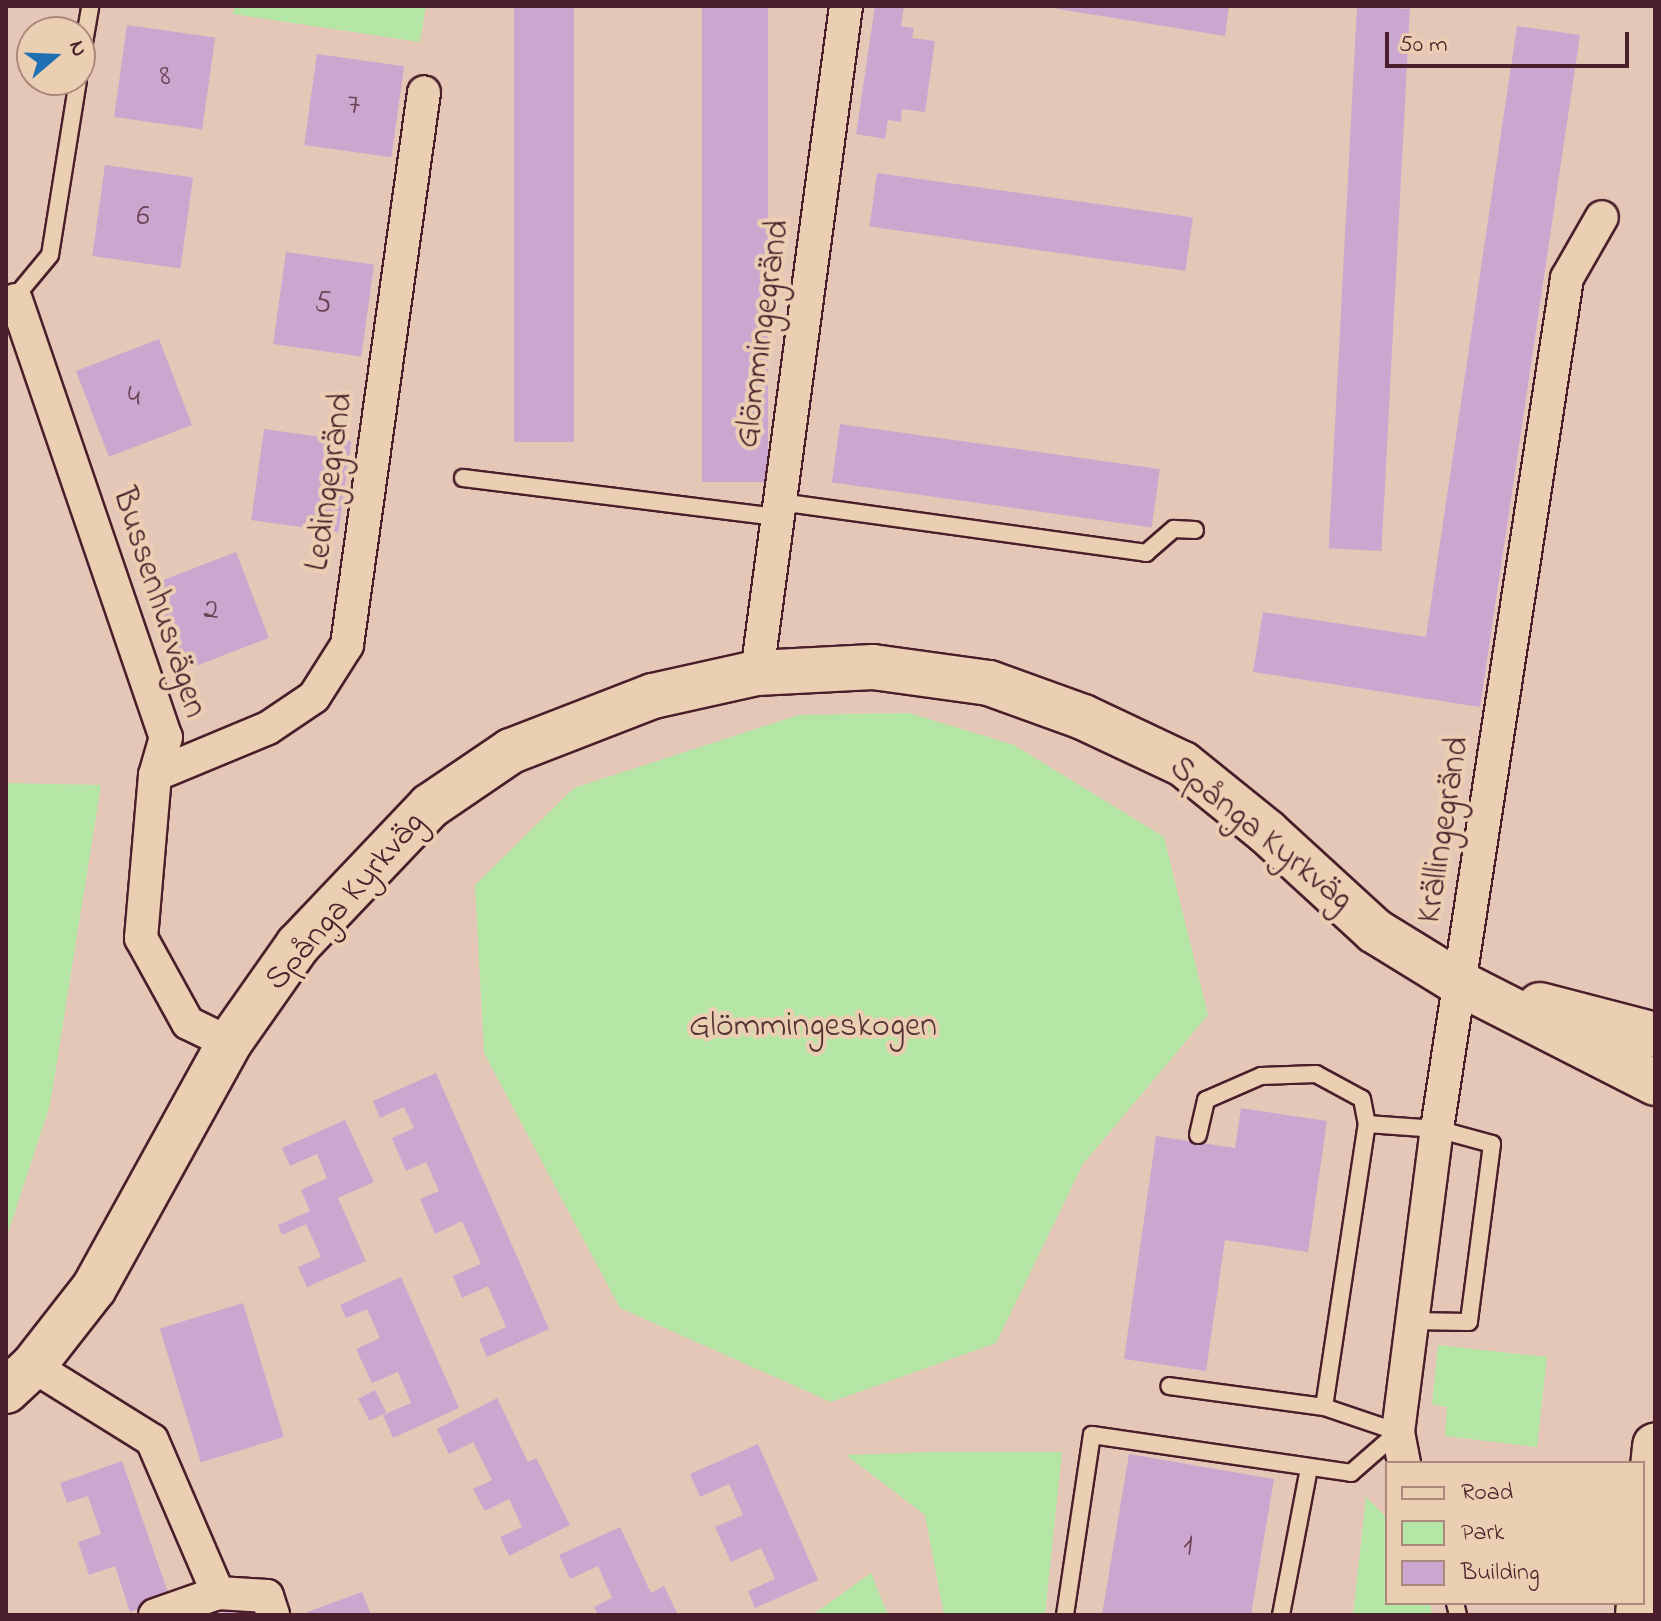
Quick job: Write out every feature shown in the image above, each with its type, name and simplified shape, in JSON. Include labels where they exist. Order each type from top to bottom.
[{"type":"street","name":"Glömmingegränd","points":[[757,673],[846,6]]},
{"type":"street","name":"Ledingegränd","points":[[155,775],[201,751],[268,728],[314,697],[347,645],[424,92]]},
{"type":"street","name":"Krällingegränd","points":[[1401,1448],[1411,1321],[1437,1129],[1567,278],[1602,217]]},
{"type":"street","name":"Bussenhusvägen","points":[[11,302],[166,737],[155,775],[141,938],[188,1023],[229,1043]]},
{"type":"street","name":"Spånga Kyrkväg","points":[[218,1593],[152,1440],[20,1379],[94,1288],[229,1043],[298,945],[430,806],[511,751],[653,696],[757,673],[873,667],[989,683],[1083,717],[1183,764],[1267,832],[1375,931],[1461,984],[1655,1083]]},
{"type":"street","name":"Spånga Kyrkväg","points":[[1461,984],[1655,1035]]},
{"type":"street","points":[[1645,1547],[1655,1446]]},
{"type":"street","points":[[155,1615],[218,1593],[267,1596],[273,1615]]},
{"type":"lane","points":[[89,16],[90,8]]},
{"type":"lane","points":[[11,302],[50,255],[75,96]]},
{"type":"lane","points":[[463,478],[779,510],[1146,553],[1174,529],[1195,530]]},
{"type":"lane","points":[[1198,1135],[1206,1100],[1261,1076],[1316,1074],[1362,1099],[1367,1124],[1324,1407]]},
{"type":"lane","points":[[1367,1124],[1437,1129],[1492,1144],[1469,1322],[1411,1321]]},
{"type":"lane","points":[[1169,1386],[1324,1407],[1401,1448]]},
{"type":"lane","points":[[1065,1615],[1092,1435],[1351,1473],[1401,1448]]},
{"type":"lane","points":[[1281,1615],[1309,1468]]},
{"type":"green space","points":[[235,6],[426,6],[420,42],[233,14]]},
{"type":"green space","name":"Glömmingeskogen","points":[[909,713],[1014,745],[1164,837],[1208,1015],[1083,1164],[996,1343],[831,1402],[620,1308],[484,1053],[475,885],[574,788],[799,715]]},
{"type":"green space","points":[[6,783],[101,785],[50,1105],[6,1239]]},
{"type":"green space","points":[[1438,1345],[1547,1357],[1537,1447],[1445,1436],[1447,1407],[1432,1404]]},
{"type":"green space","points":[[1062,1452],[1045,1615],[944,1615],[925,1515],[846,1455]]},
{"type":"green space","points":[[1366,1497],[1385,1516],[1385,1605],[1430,1605],[1432,1615],[1353,1615]]},
{"type":"green space","points":[[871,1573],[888,1615],[812,1615]]},
{"type":"building","points":[[514,6],[574,6],[574,442],[514,442]]},
{"type":"building","points":[[702,6],[768,6],[768,482],[702,482]]},
{"type":"building","points":[[875,6],[904,6],[901,26],[914,28],[912,38],[935,41],[925,112],[902,109],[901,122],[888,120],[885,139],[856,134]]},
{"type":"building","points":[[1040,6],[1229,6],[1225,36]]},
{"type":"building","points":[[1357,6],[1410,9],[1382,551],[1329,548]]},
{"type":"building","points":[[127,25],[215,37],[202,129],[114,117]]},
{"type":"building","points":[[1517,26],[1580,35],[1480,707],[1253,672],[1263,612],[1426,637]]},
{"type":"building","points":[[317,54],[404,66],[391,157],[304,145]]},
{"type":"building","points":[[105,165],[193,177],[180,268],[92,256]]},
{"type":"building","points":[[877,173],[1193,217],[1185,271],[869,226]]},
{"type":"building","points":[[286,252],[374,264],[361,356],[273,344]]},
{"type":"building","points":[[159,339],[192,425],[109,457],[76,371]]},
{"type":"building","points":[[840,424],[1160,469],[1152,527],[832,482]]},
{"type":"building","points":[[264,429],[351,441],[338,532],[251,520]]},
{"type":"building","points":[[236,552],[269,638],[186,670],[153,584]]},
{"type":"building","points":[[436,1073],[549,1329],[487,1357],[479,1339],[506,1327],[488,1286],[462,1298],[453,1276],[481,1264],[462,1221],[435,1234],[420,1199],[439,1191],[426,1162],[406,1171],[392,1138],[414,1128],[404,1107],[380,1118],[373,1101]]},
{"type":"building","points":[[1241,1108],[1327,1121],[1308,1252],[1225,1240],[1206,1371],[1124,1359],[1156,1136],[1235,1148]]},
{"type":"building","points":[[345,1120],[374,1182],[338,1198],[366,1261],[307,1287],[298,1267],[321,1257],[306,1224],[282,1235],[278,1225],[310,1211],[301,1190],[327,1178],[317,1154],[290,1166],[282,1148]]},
{"type":"building","points":[[401,1277],[459,1408],[393,1438],[383,1415],[411,1403],[398,1372],[372,1383],[356,1349],[380,1338],[367,1309],[346,1318],[340,1305]]},
{"type":"building","points":[[243,1303],[284,1437],[201,1462],[160,1328]]},
{"type":"building","points":[[375,1390],[386,1412],[369,1421],[358,1399]]},
{"type":"building","points":[[497,1398],[528,1462],[536,1458],[570,1525],[509,1556],[500,1537],[522,1527],[509,1499],[485,1511],[473,1489],[492,1480],[473,1442],[449,1454],[437,1429]]},
{"type":"building","points":[[758,1444],[818,1580],[755,1608],[748,1591],[775,1579],[761,1548],[731,1562],[715,1527],[743,1515],[729,1484],[700,1497],[690,1474]]},
{"type":"building","points":[[1129,1454],[1274,1479],[1251,1615],[1102,1615]]},
{"type":"building","points":[[122,1461],[170,1598],[130,1612],[115,1566],[89,1575],[78,1542],[101,1534],[88,1496],[67,1503],[60,1483]]},
{"type":"building","points":[[620,1527],[651,1593],[664,1586],[678,1615],[598,1615],[594,1607],[612,1598],[598,1566],[570,1579],[559,1555]]},
{"type":"building","points":[[362,1592],[371,1615],[299,1615]]},
{"type":"building","points":[[241,1608],[244,1615],[220,1615],[220,1614]]}]
